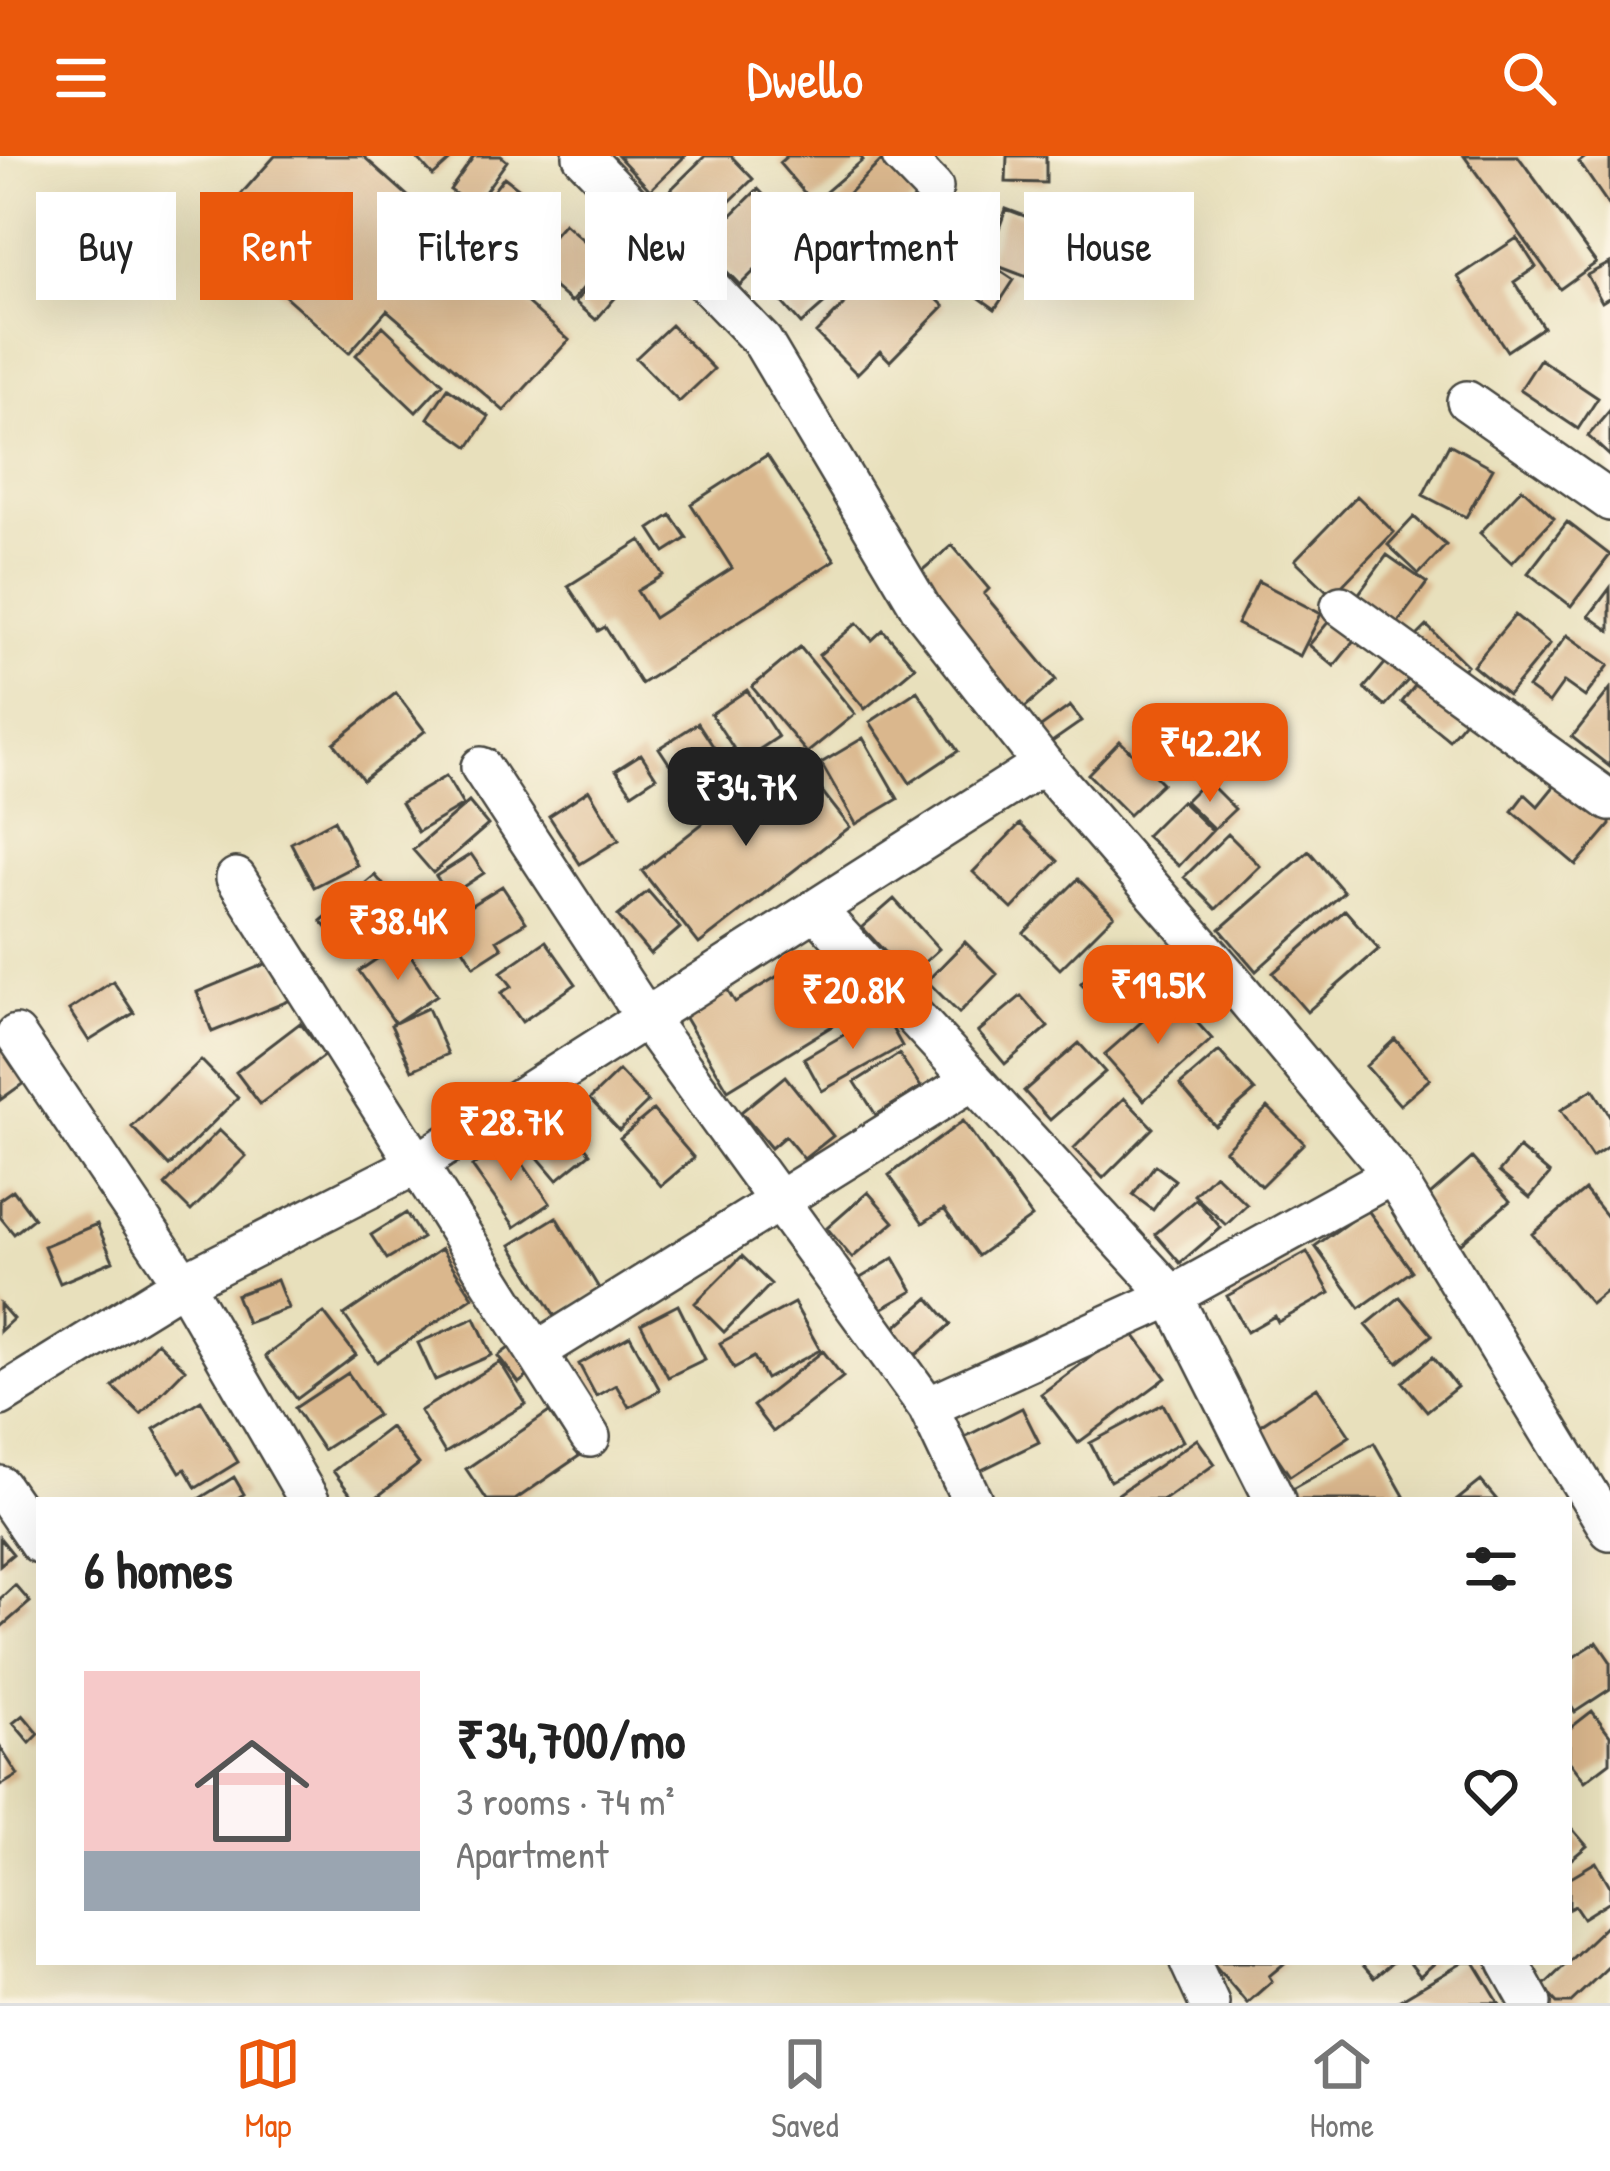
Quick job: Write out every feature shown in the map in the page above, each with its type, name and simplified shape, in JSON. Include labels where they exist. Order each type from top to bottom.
[{"type":"street","points":[[583,156],[762,340],[922,610],[1043,764],[1393,1174],[1610,1530]]},
{"type":"street","points":[[902,156],[933,188]]},
{"type":"street","points":[[1467,401],[1610,501]]},
{"type":"street","points":[[1341,606],[1610,801]]},
{"type":"street","points":[[0,1396],[183,1283],[417,1164],[1043,764]]},
{"type":"street","points":[[481,767],[646,1018],[928,1407],[971,1497]]},
{"type":"street","points":[[236,878],[590,1437]]},
{"type":"street","points":[[816,910],[1172,1296],[1273,1497]]},
{"type":"street","points":[[16,1035],[183,1283],[307,1497]]},
{"type":"street","points":[[536,1352],[973,1080]]},
{"type":"street","points":[[928,1407],[1172,1296],[1393,1174]]},
{"type":"street","points":[[0,1486],[36,1539]]},
{"type":"street","points":[[1191,1965],[1209,2003]]},
{"type":"street","points":[[1510,1965],[1532,2003]]},
{"type":"building","points":[[275,156],[363,156],[403,192],[377,192],[377,300],[524,300],[569,340],[504,411],[387,310],[349,353],[290,300],[353,300],[353,192],[243,192]]},
{"type":"building","points":[[415,156],[455,156],[433,176]]},
{"type":"building","points":[[474,156],[501,156],[507,161],[485,192],[450,190]]},
{"type":"building","points":[[618,156],[685,156],[650,190]]},
{"type":"building","points":[[705,156],[731,156],[753,179],[727,204],[727,192],[668,192]]},
{"type":"building","points":[[787,156],[860,156],[863,160],[826,192],[804,192],[779,163]]},
{"type":"building","points":[[1007,156],[1046,156],[1046,183],[1006,182]]},
{"type":"building","points":[[1464,156],[1518,156],[1596,263],[1560,289]]},
{"type":"building","points":[[1587,156],[1610,156],[1610,207],[1579,162]]},
{"type":"building","points":[[881,161],[911,192],[850,192]]},
{"type":"building","points":[[504,177],[524,192],[492,192]]},
{"type":"building","points":[[751,196],[751,274],[740,285],[727,272],[727,219]]},
{"type":"building","points":[[1006,209],[1024,216],[1024,276],[1000,267],[1000,226]]},
{"type":"building","points":[[564,223],[585,242],[585,286],[571,302],[561,293]]},
{"type":"building","points":[[1517,238],[1536,267],[1514,282],[1543,327],[1507,351],[1458,277]]},
{"type":"building","points":[[1610,263],[1610,297],[1602,302],[1587,275]]},
{"type":"building","points":[[1000,271],[1014,280],[995,309],[982,300],[1000,300]]},
{"type":"building","points":[[585,290],[585,300],[613,300],[596,320],[575,302]]},
{"type":"building","points":[[780,300],[828,300],[801,324]]},
{"type":"building","points":[[849,300],[938,300],[944,306],[890,361],[880,351],[857,374],[816,333]]},
{"type":"building","points":[[671,325],[714,369],[679,402],[636,358]]},
{"type":"building","points":[[383,326],[443,383],[416,412],[356,355]]},
{"type":"building","points":[[1540,359],[1598,398],[1578,429],[1520,390]]},
{"type":"building","points":[[448,388],[489,417],[469,447],[428,418]]},
{"type":"building","points":[[1610,410],[1610,456],[1588,436]]},
{"type":"building","points":[[1449,444],[1493,468],[1466,517],[1423,495]]},
{"type":"building","points":[[767,455],[835,560],[641,684],[605,627],[598,631],[568,586],[641,540],[663,575],[637,591],[654,618],[732,568],[691,504]]},
{"type":"building","points":[[1522,488],[1554,518],[1512,563],[1480,533]]},
{"type":"building","points":[[1357,496],[1394,532],[1332,596],[1295,560]]},
{"type":"building","points":[[671,515],[687,538],[665,552],[650,529]]},
{"type":"building","points":[[1414,517],[1446,545],[1419,574],[1388,545]]},
{"type":"building","points":[[1567,522],[1610,555],[1571,606],[1528,573]]},
{"type":"building","points":[[952,545],[989,589],[984,594],[1056,680],[1024,708],[913,578]]},
{"type":"building","points":[[1387,555],[1427,583],[1391,632],[1352,603]]},
{"type":"building","points":[[1258,581],[1321,614],[1300,656],[1237,624]]},
{"type":"building","points":[[1610,588],[1610,631],[1589,616]]},
{"type":"building","points":[[1335,614],[1360,634],[1334,666],[1309,645]]},
{"type":"building","points":[[1515,615],[1550,644],[1508,695],[1473,666]]},
{"type":"building","points":[[857,623],[872,640],[883,630],[915,667],[865,709],[819,655]]},
{"type":"building","points":[[1427,626],[1467,665],[1452,680],[1411,642]]},
{"type":"building","points":[[1567,635],[1609,665],[1585,697],[1564,682],[1549,703],[1528,688]]},
{"type":"building","points":[[800,647],[855,714],[807,753],[752,687]]},
{"type":"building","points":[[1388,660],[1409,679],[1385,706],[1364,688]]},
{"type":"building","points":[[1421,678],[1469,716],[1449,740],[1402,702]]},
{"type":"building","points":[[1610,689],[1610,767],[1572,737]]},
{"type":"building","points":[[747,690],[778,737],[742,761],[711,714]]},
{"type":"building","points":[[917,691],[958,751],[910,783],[870,722]]},
{"type":"building","points":[[396,693],[425,731],[363,780],[334,743]]},
{"type":"building","points":[[1070,706],[1082,721],[1049,744],[1038,729]]},
{"type":"building","points":[[698,723],[726,766],[688,792],[659,748]]},
{"type":"building","points":[[863,738],[898,799],[856,824],[821,763]]},
{"type":"building","points":[[1120,741],[1162,783],[1129,815],[1088,774]]},
{"type":"building","points":[[792,753],[850,827],[699,944],[642,871]]},
{"type":"building","points":[[641,754],[656,777],[632,793],[616,770]]},
{"type":"building","points":[[1565,773],[1610,812],[1610,825],[1576,865],[1512,811],[1525,794],[1538,806]]},
{"type":"building","points":[[446,776],[463,805],[418,832],[401,803]]},
{"type":"building","points":[[1206,780],[1235,809],[1214,829],[1185,801]]},
{"type":"building","points":[[589,790],[619,840],[580,864],[549,816]]},
{"type":"building","points":[[1181,801],[1212,831],[1179,866],[1146,836]]},
{"type":"building","points":[[469,802],[488,825],[433,873],[413,850]]},
{"type":"building","points":[[334,820],[357,865],[314,887],[291,843]]},
{"type":"building","points":[[1020,824],[1058,861],[1012,909],[973,872]]},
{"type":"building","points":[[1228,834],[1260,866],[1216,909],[1184,877]]},
{"type":"building","points":[[1309,851],[1344,892],[1256,971],[1220,929]]},
{"type":"building","points":[[471,854],[484,873],[449,896],[436,876]]},
{"type":"building","points":[[375,875],[411,917],[367,954],[347,930],[337,939],[321,921]]},
{"type":"building","points":[[1078,879],[1114,915],[1060,969],[1024,933]]},
{"type":"building","points":[[502,886],[526,922],[497,940],[502,948],[474,966],[446,921]]},
{"type":"building","points":[[648,891],[680,928],[650,954],[618,916]]},
{"type":"building","points":[[894,899],[939,949],[908,977],[862,927]]},
{"type":"building","points":[[1345,910],[1379,949],[1307,1012],[1273,973]]},
{"type":"building","points":[[546,941],[576,984],[522,1022],[501,993],[512,986],[501,972]]},
{"type":"building","points":[[402,942],[437,995],[395,1023],[359,971]]},
{"type":"building","points":[[965,942],[997,974],[959,1013],[927,981]]},
{"type":"building","points":[[1117,947],[1146,976],[1110,1012],[1081,983]]},
{"type":"building","points":[[812,955],[823,974],[838,966],[863,1007],[728,1090],[679,1008],[722,981],[735,1002]]},
{"type":"building","points":[[275,960],[291,1000],[212,1032],[197,992]]},
{"type":"building","points":[[113,981],[134,1013],[89,1041],[69,1010]]},
{"type":"building","points":[[1172,995],[1212,1039],[1144,1100],[1104,1055]]},
{"type":"building","points":[[1021,996],[1048,1027],[1005,1064],[978,1032]]},
{"type":"building","points":[[428,1008],[448,1054],[412,1070],[391,1025]]},
{"type":"building","points":[[883,1012],[902,1046],[822,1091],[804,1058]]},
{"type":"building","points":[[300,1023],[325,1055],[260,1104],[236,1072]]},
{"type":"building","points":[[0,1034],[31,1078],[0,1100]]},
{"type":"building","points":[[1395,1039],[1430,1079],[1400,1105],[1366,1066]]},
{"type":"building","points":[[1079,1043],[1105,1072],[1050,1120],[1024,1091]]},
{"type":"building","points":[[1219,1051],[1255,1091],[1215,1126],[1180,1085]]},
{"type":"building","points":[[899,1054],[921,1087],[876,1115],[855,1082]]},
{"type":"building","points":[[201,1060],[238,1098],[169,1166],[132,1127]]},
{"type":"building","points":[[619,1071],[648,1102],[619,1130],[590,1099]]},
{"type":"building","points":[[785,1076],[833,1136],[804,1159],[785,1136],[771,1148],[741,1112]]},
{"type":"building","points":[[1593,1089],[1610,1116],[1610,1145],[1592,1157],[1561,1110]]},
{"type":"building","points":[[1124,1098],[1153,1128],[1103,1178],[1074,1148]]},
{"type":"building","points":[[1268,1107],[1304,1143],[1261,1186],[1225,1150]]},
{"type":"building","points":[[653,1110],[694,1158],[661,1186],[620,1138]]},
{"type":"building","points":[[556,1112],[590,1153],[557,1180],[523,1140]]},
{"type":"building","points":[[963,1121],[1032,1217],[978,1256],[944,1209],[923,1223],[889,1175]]},
{"type":"building","points":[[219,1130],[246,1156],[191,1211],[165,1185]]},
{"type":"building","points":[[507,1141],[550,1203],[515,1227],[472,1166]]},
{"type":"building","points":[[1519,1148],[1550,1174],[1530,1198],[1499,1172]]},
{"type":"building","points":[[1472,1158],[1510,1201],[1459,1245],[1422,1202]]},
{"type":"building","points":[[1155,1165],[1175,1180],[1153,1210],[1133,1195]]},
{"type":"building","points":[[1215,1174],[1247,1205],[1226,1225],[1194,1195]]},
{"type":"building","points":[[13,1190],[34,1218],[14,1234],[0,1217],[0,1199]]},
{"type":"building","points":[[1585,1190],[1610,1221],[1610,1288],[1591,1304],[1532,1234]]},
{"type":"building","points":[[868,1192],[894,1222],[852,1258],[827,1228]]},
{"type":"building","points":[[1196,1199],[1221,1228],[1180,1263],[1155,1234]]},
{"type":"building","points":[[1367,1209],[1412,1271],[1360,1308],[1315,1246]]},
{"type":"building","points":[[406,1213],[422,1238],[387,1259],[371,1235]]},
{"type":"building","points":[[556,1217],[600,1290],[555,1316],[511,1245]]},
{"type":"building","points":[[97,1224],[113,1261],[60,1283],[44,1246]]},
{"type":"building","points":[[441,1249],[473,1297],[377,1362],[344,1315]]},
{"type":"building","points":[[1307,1252],[1330,1293],[1278,1322],[1275,1316],[1247,1332],[1227,1296]]},
{"type":"building","points":[[742,1256],[771,1284],[724,1332],[695,1303]]},
{"type":"building","points":[[894,1258],[913,1291],[876,1312],[857,1280]]},
{"type":"building","points":[[277,1280],[288,1308],[247,1323],[236,1295]]},
{"type":"building","points":[[1400,1297],[1432,1335],[1398,1363],[1366,1325]]},
{"type":"building","points":[[929,1298],[951,1324],[914,1357],[891,1331]]},
{"type":"building","points":[[794,1303],[820,1350],[766,1379],[754,1357],[734,1368],[720,1343]]},
{"type":"building","points":[[0,1304],[13,1319],[0,1331]]},
{"type":"building","points":[[678,1305],[705,1359],[668,1377],[641,1324]]},
{"type":"building","points":[[324,1313],[356,1355],[297,1399],[265,1356]]},
{"type":"building","points":[[475,1318],[492,1355],[435,1380],[418,1343]]},
{"type":"building","points":[[1129,1328],[1166,1378],[1078,1443],[1041,1394]]},
{"type":"building","points":[[630,1336],[660,1390],[629,1407],[616,1385],[596,1396],[579,1364]]},
{"type":"building","points":[[157,1342],[185,1369],[141,1414],[113,1387]]},
{"type":"building","points":[[517,1342],[537,1369],[519,1383],[498,1356]]},
{"type":"building","points":[[823,1351],[843,1377],[773,1432],[753,1406]]},
{"type":"building","points":[[1433,1357],[1457,1387],[1427,1411],[1403,1382]]},
{"type":"building","points":[[500,1362],[526,1404],[445,1453],[420,1411]]},
{"type":"building","points":[[348,1373],[377,1415],[323,1450],[295,1408]]},
{"type":"building","points":[[1317,1387],[1350,1436],[1290,1476],[1257,1427]]},
{"type":"building","points":[[201,1400],[238,1462],[196,1488],[185,1469],[180,1472],[154,1429]]},
{"type":"building","points":[[1163,1404],[1183,1441],[1110,1481],[1090,1443]]},
{"type":"building","points":[[1022,1408],[1039,1442],[963,1479],[947,1446]]},
{"type":"building","points":[[549,1412],[579,1456],[519,1497],[485,1497],[466,1469]]},
{"type":"building","points":[[390,1427],[419,1464],[377,1497],[353,1497],[333,1471]]},
{"type":"building","points":[[1197,1439],[1215,1464],[1168,1497],[1117,1495]]},
{"type":"building","points":[[1374,1443],[1404,1496],[1284,1497]]},
{"type":"building","points":[[234,1477],[244,1494],[239,1497],[202,1497]]},
{"type":"building","points":[[1481,1481],[1494,1497],[1461,1497]]},
{"type":"building","points":[[0,1538],[13,1554],[0,1565]]},
{"type":"building","points":[[15,1585],[30,1602],[0,1628],[0,1599]]},
{"type":"building","points":[[1597,1642],[1610,1661],[1610,1689],[1575,1712],[1572,1708],[1572,1658]]},
{"type":"building","points":[[1592,1711],[1610,1735],[1610,1762],[1585,1781],[1572,1765],[1572,1727]]},
{"type":"building","points":[[23,1715],[36,1737],[30,1743],[13,1723]]},
{"type":"building","points":[[0,1747],[18,1775],[0,1786]]},
{"type":"building","points":[[1572,1828],[1587,1846],[1572,1858]]},
{"type":"building","points":[[1596,1862],[1610,1886],[1610,1901],[1583,1918],[1572,1908],[1572,1876]]},
{"type":"building","points":[[1610,1922],[1610,1965],[1570,2003],[1557,2003],[1542,1987],[1565,1965],[1572,1965],[1572,1958]]},
{"type":"building","points":[[1215,1965],[1282,1965],[1269,1976],[1272,1981],[1247,2003]]},
{"type":"building","points":[[1363,1965],[1389,1965],[1374,1978]]},
{"type":"building","points":[[1411,1965],[1433,1965],[1420,1976]]},
{"type":"building","points":[[1459,1965],[1476,1965],[1499,2003],[1395,2003]]}]
